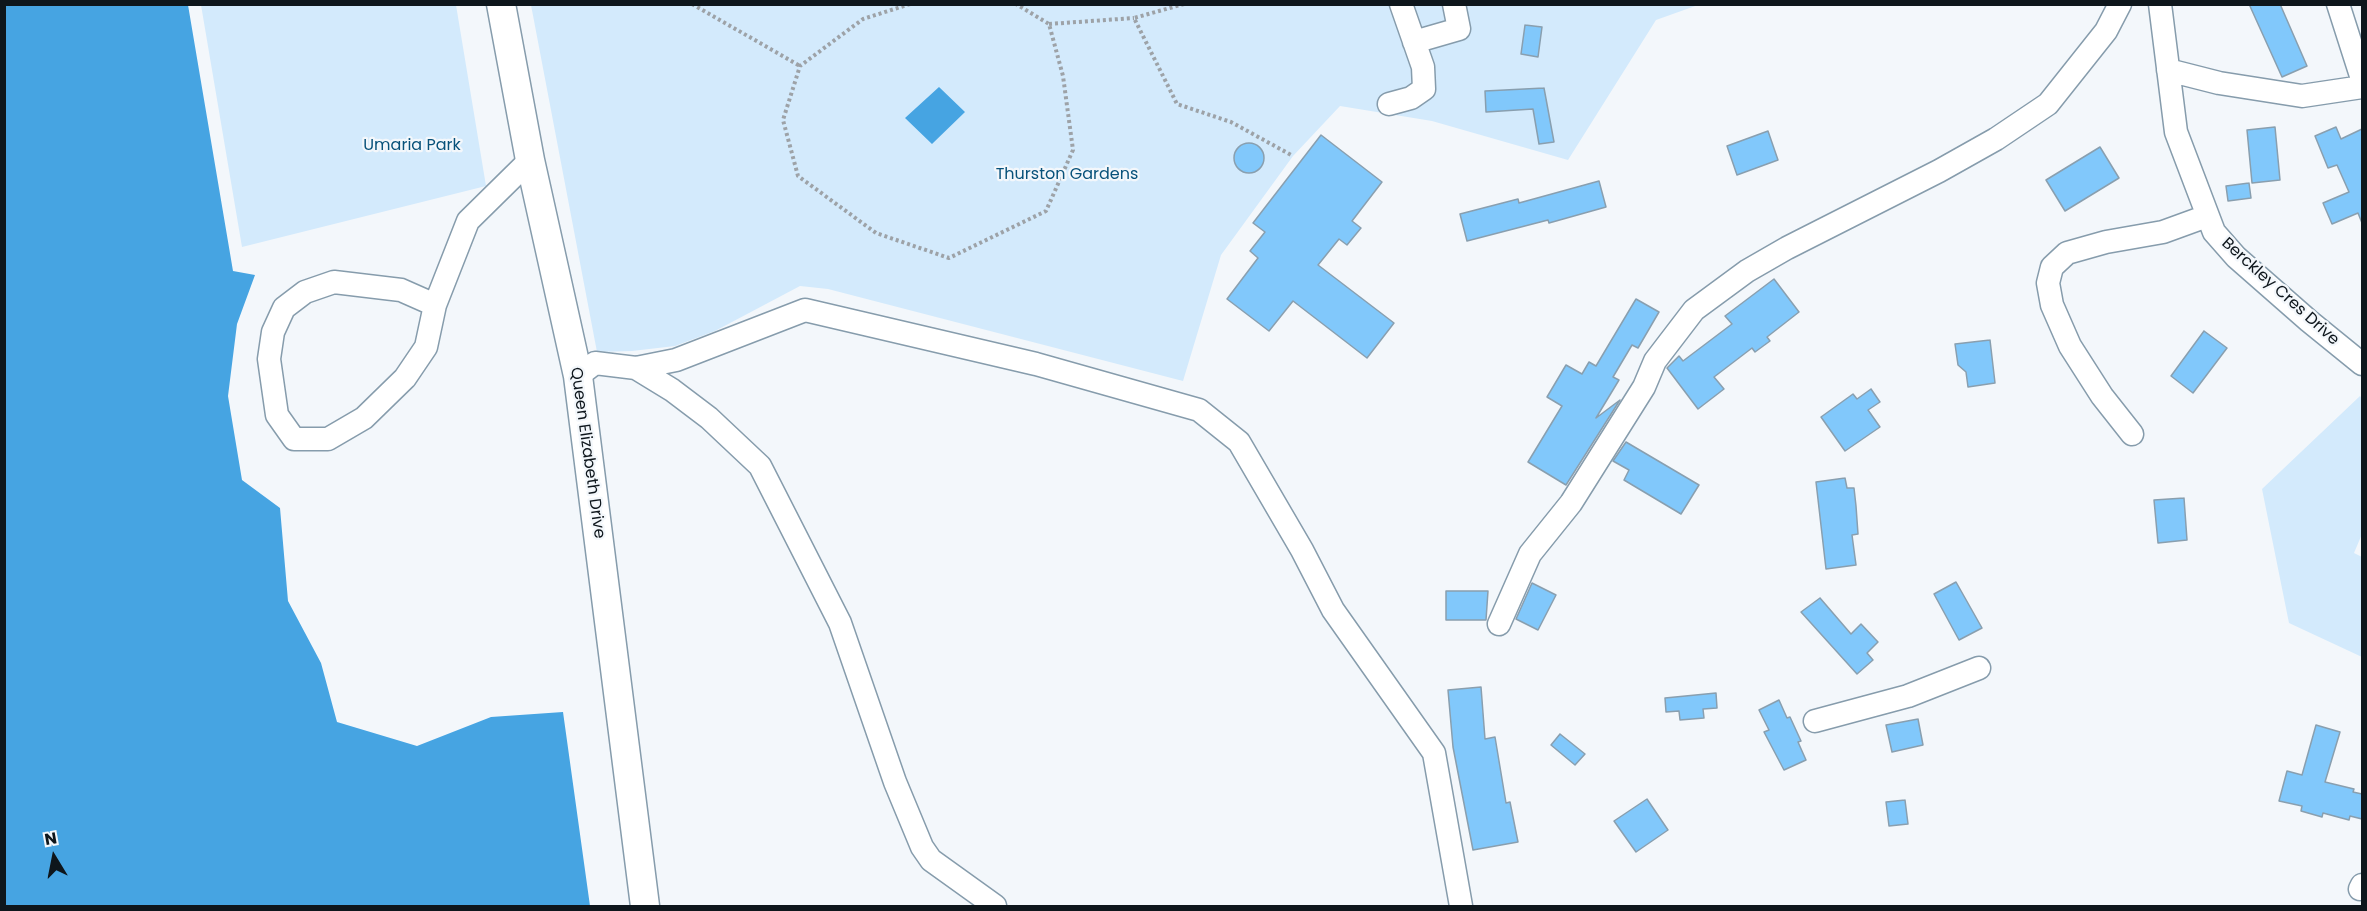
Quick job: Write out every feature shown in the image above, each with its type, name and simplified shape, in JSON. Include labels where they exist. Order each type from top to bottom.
[{"type":"main road","name":"Queen Elizabeth Drive","points":[[501,4],[530,160],[578,376],[645,906]]},
{"type":"street","points":[[1389,104],[1411,98],[1424,89],[1423,67],[1401,4]]},
{"type":"street","points":[[1414,42],[1459,29],[1454,4]]},
{"type":"street","points":[[1499,624],[1530,554],[1571,503],[1644,387],[1655,361],[1694,310],[1747,271],[1787,248],[1939,171],[1995,140],[2048,105],[2106,31],[2120,4]]},
{"type":"street","name":"Berckley Cres Drive","points":[[2160,4],[2176,132],[2214,232],[2236,256],[2309,321],[2362,364]]},
{"type":"street","points":[[2338,4],[2362,79]]},
{"type":"street","points":[[2168,70],[2219,82],[2302,96],[2362,87]]},
{"type":"street","points":[[435,305],[401,290],[334,282],[305,292],[284,308],[273,332],[269,358],[277,415],[294,439],[328,439],[364,418],[405,378],[426,347],[435,305],[468,221],[530,160]]},
{"type":"street","points":[[2132,434],[2102,396],[2070,346],[2052,305],[2048,283],[2052,267],[2067,253],[2106,242],[2163,232],[2207,216]]},
{"type":"street","points":[[578,376],[596,363],[636,368],[676,360],[805,310],[1036,364],[1198,410],[1239,442],[1302,550],[1333,610],[1434,753],[1461,906]]},
{"type":"street","points":[[672,390],[676,360]]},
{"type":"street","points":[[636,368],[672,390],[709,418],[760,466],[840,623],[895,782],[922,847],[931,860],[995,906]]},
{"type":"street","points":[[1815,720],[1908,696],[1979,668]]},
{"type":"path","points":[[692,4],[800,66]]},
{"type":"path","points":[[910,4],[863,19],[800,66],[783,120],[798,177],[876,233],[949,258],[1046,211],[1073,150],[1063,76],[1048,24]]},
{"type":"path","points":[[1016,4],[1048,24],[1134,18],[1184,4]]},
{"type":"path","points":[[1134,18],[1177,104],[1231,122],[1293,156]]},
{"type":"green space","name":"Umaria Park","points":[[201,5],[456,5],[486,186],[242,247]]},
{"type":"green space","name":"Thurston Gardens","points":[[531,5],[1698,5],[1656,20],[1568,160],[1432,121],[1340,106],[1293,156],[1221,255],[1183,381],[828,289],[800,286],[715,331],[675,346],[597,352]]},
{"type":"green space","points":[[2360,396],[2362,399],[2362,534],[2354,553],[2362,557],[2362,657],[2289,623],[2262,489]]},
{"type":"water","points":[[5,4],[188,5],[233,271],[255,275],[237,324],[228,396],[242,480],[280,508],[288,601],[321,663],[337,722],[417,746],[491,717],[563,712],[590,906],[5,906]]},
{"type":"water","points":[[939,87],[965,112],[932,144],[905,118]]},
{"type":"building","points":[[2249,4],[2280,4],[2307,66],[2282,77]]},
{"type":"building","points":[[1525,25],[1542,27],[1538,57],[1521,54]]},
{"type":"building","points":[[1544,88],[1554,142],[1539,144],[1533,109],[1486,112],[1485,91]]},
{"type":"building","points":[[2275,127],[2280,180],[2252,183],[2247,130]]},
{"type":"building","points":[[2336,127],[2341,139],[2362,129],[2362,223],[2358,213],[2332,224],[2323,203],[2349,192],[2337,165],[2328,168],[2315,136]]},
{"type":"building","points":[[1768,131],[1778,160],[1737,175],[1727,146]]},
{"type":"building","points":[[1321,135],[1382,182],[1352,221],[1361,228],[1347,245],[1339,239],[1318,265],[1394,323],[1367,358],[1293,301],[1269,331],[1227,299],[1258,258],[1250,251],[1265,232],[1253,223]]},
{"type":"building","points":[[1249,143],[1260,147],[1264,158],[1260,169],[1249,173],[1238,169],[1234,158],[1238,147]]},
{"type":"building","points":[[2100,147],[2119,178],[2065,211],[2046,180]]},
{"type":"building","points":[[1599,181],[1606,207],[1549,223],[1548,220],[1467,241],[1460,214],[1518,199],[1519,203]]},
{"type":"building","points":[[2249,183],[2251,198],[2228,201],[2226,186]]},
{"type":"building","points":[[1774,279],[1799,312],[1767,337],[1770,341],[1755,352],[1752,348],[1714,377],[1724,389],[1698,409],[1667,368],[1679,356],[1683,361],[1732,324],[1725,316]]},
{"type":"building","points":[[1636,299],[1659,312],[1638,348],[1632,345],[1613,377],[1619,380],[1596,418],[1620,400],[1566,485],[1528,462],[1562,406],[1547,397],[1566,365],[1582,374],[1589,362],[1596,366]]},
{"type":"building","points":[[2204,331],[2227,348],[2193,393],[2171,376]]},
{"type":"building","points":[[1990,340],[1995,383],[1968,387],[1966,372],[1958,365],[1955,344]]},
{"type":"building","points":[[1871,389],[1880,402],[1868,410],[1880,427],[1845,451],[1821,417],[1853,394],[1857,399]]},
{"type":"building","points":[[1626,442],[1699,485],[1681,514],[1624,480],[1629,470],[1613,461]]},
{"type":"building","points":[[1845,478],[1847,488],[1854,488],[1858,534],[1852,535],[1856,565],[1826,569],[1816,482]]},
{"type":"building","points":[[2184,498],[2187,540],[2158,543],[2154,500]]},
{"type":"building","points":[[1956,582],[1982,628],[1959,640],[1934,594]]},
{"type":"building","points":[[1532,583],[1556,595],[1538,630],[1516,619]]},
{"type":"building","points":[[1446,591],[1488,591],[1486,620],[1446,620]]},
{"type":"building","points":[[1820,598],[1851,634],[1861,624],[1878,642],[1867,653],[1873,660],[1857,674],[1801,612]]},
{"type":"building","points":[[1481,687],[1485,739],[1495,737],[1506,803],[1510,802],[1518,842],[1473,850],[1453,747],[1448,690]]},
{"type":"building","points":[[1716,693],[1717,708],[1703,709],[1704,718],[1680,720],[1679,711],[1666,712],[1665,698]]},
{"type":"building","points":[[1779,700],[1801,741],[1798,742],[1806,760],[1784,770],[1764,732],[1769,730],[1759,710]]},
{"type":"building","points":[[1918,719],[1923,745],[1892,752],[1886,725]]},
{"type":"building","points":[[2316,725],[2340,732],[2325,782],[2354,789],[2353,792],[2362,794],[2362,819],[2350,816],[2349,820],[2323,813],[2322,817],[2301,811],[2302,806],[2279,801],[2287,771],[2302,775]]},
{"type":"building","points":[[1560,734],[1585,754],[1575,765],[1551,745]]},
{"type":"building","points":[[1647,799],[1668,830],[1636,852],[1614,821]]},
{"type":"building","points":[[1905,800],[1908,824],[1889,826],[1886,802]]}]
